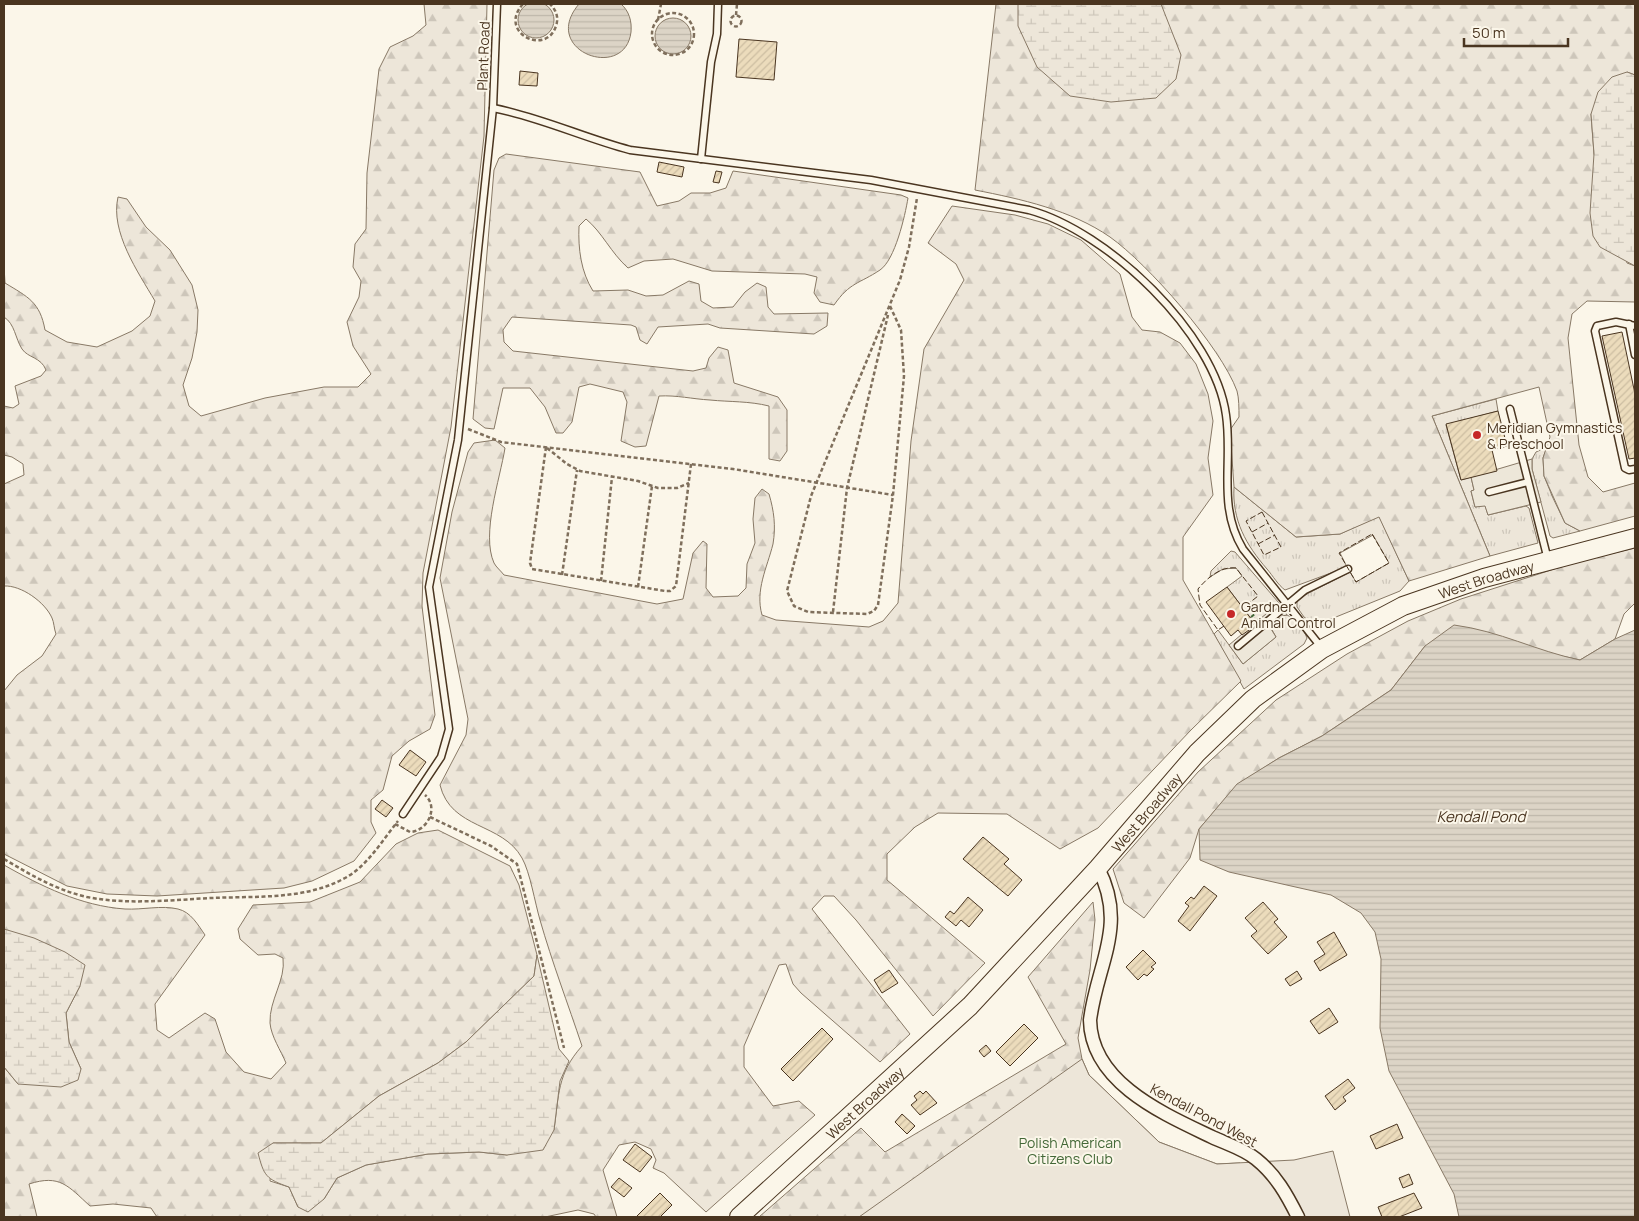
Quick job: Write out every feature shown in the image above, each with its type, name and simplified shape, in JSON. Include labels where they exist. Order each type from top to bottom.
[{"type":"main road","name":"West Broadway","points":[[739,1217],[970,1006],[1098,868],[1197,753],[1253,700],[1322,649],[1403,606],[1484,578],[1635,538]]},
{"type":"street","name":"Kendall Pond West","points":[[1098,868],[1108,887],[1111,919],[1090,1020],[1090,1031],[1098,1054],[1127,1089],[1157,1110],[1255,1158],[1281,1185],[1298,1217]]},
{"type":"lane","name":"Plant Road","points":[[403,814],[441,758],[448,729],[429,587],[459,427],[493,108],[497,4]]},
{"type":"lane","points":[[701,159],[717,34],[718,4]]},
{"type":"lane","points":[[493,108],[525,115],[600,142],[630,150],[871,180],[1029,210],[1051,216],[1092,239],[1136,273],[1197,343],[1217,379],[1227,417],[1229,517],[1234,533],[1322,649]]},
{"type":"lane","points":[[1635,355],[1632,325],[1613,322],[1597,326],[1596,332],[1626,468],[1629,470],[1635,469]]},
{"type":"lane","points":[[1510,409],[1548,561]]},
{"type":"lane","points":[[1489,492],[1528,482]]},
{"type":"lane","points":[[1238,646],[1314,584],[1348,569]]},
{"type":"path","points":[[523,4],[516,14],[517,26],[524,36],[537,40],[546,38],[556,27],[556,13],[550,4]]},
{"type":"path","points":[[658,20],[666,15],[676,14],[689,21],[694,34],[692,43],[686,51],[677,55],[668,54],[656,46],[652,32],[658,20],[661,4]]},
{"type":"path","points":[[736,16],[732,16],[730,21],[735,26],[739,26],[741,21],[736,16],[737,4]]},
{"type":"path","points":[[890,306],[901,330],[904,376],[893,495],[878,605],[874,611],[867,614],[808,612],[799,609],[788,595],[789,581],[815,483],[890,306],[909,248],[918,189]]},
{"type":"path","points":[[833,612],[847,488],[890,306]]},
{"type":"path","points":[[459,427],[501,442],[691,464],[893,495]]},
{"type":"path","points":[[546,447],[577,470],[667,489],[689,483]]},
{"type":"path","points":[[546,447],[530,566],[536,570],[670,592],[676,586],[691,464]]},
{"type":"path","points":[[562,574],[577,470]]},
{"type":"path","points":[[601,581],[612,476]]},
{"type":"path","points":[[638,587],[652,486]]},
{"type":"path","points":[[396,824],[404,831],[413,832],[425,825],[430,818],[432,802],[419,790]]},
{"type":"path","points":[[4,859],[52,886],[110,901],[141,902],[296,894],[329,886],[352,874],[403,814]]},
{"type":"path","points":[[430,818],[491,846],[517,864],[564,1048]]},
{"type":"green space","points":[[424,4],[487,4],[484,136],[451,427],[423,573],[422,606],[435,715],[430,729],[409,741],[392,756],[383,790],[371,800],[371,822],[376,833],[354,861],[312,881],[284,888],[157,896],[107,894],[67,886],[4,854],[4,691],[17,675],[42,656],[56,634],[52,618],[44,606],[25,591],[11,586],[4,586],[4,484],[24,475],[23,464],[12,457],[4,455],[4,406],[13,408],[19,404],[15,386],[41,376],[46,370],[41,362],[22,349],[13,327],[4,317],[4,266],[5,283],[32,301],[40,313],[45,330],[67,342],[97,347],[132,331],[150,316],[155,301],[127,251],[118,224],[118,197],[127,199],[146,227],[170,250],[192,285],[198,310],[197,332],[192,358],[183,385],[189,406],[201,416],[265,398],[324,387],[358,387],[371,374],[353,346],[347,322],[359,297],[361,281],[353,267],[355,244],[366,229],[367,173],[379,69],[390,47],[413,36],[426,25]]},
{"type":"green space","points":[[996,4],[1635,4],[1635,75],[1627,72],[1591,114],[1594,154],[1627,263],[1635,266],[1635,302],[1587,301],[1572,314],[1568,338],[1579,445],[1588,477],[1603,492],[1635,483],[1635,516],[1580,531],[1565,523],[1544,476],[1543,458],[1550,437],[1539,387],[1432,416],[1490,556],[1409,581],[1379,517],[1340,534],[1296,537],[1234,487],[1230,430],[1239,417],[1237,391],[1216,352],[1163,286],[1126,250],[1095,228],[1045,207],[975,190]]},
{"type":"green space","points":[[1018,4],[1161,4],[1181,55],[1176,79],[1156,98],[1111,102],[1070,96],[1037,67],[1018,26]]},
{"type":"green space","points":[[1627,72],[1635,75],[1635,266],[1600,247],[1593,236],[1590,213],[1594,154],[1591,114],[1598,92],[1612,77]]},
{"type":"green space","points":[[506,154],[640,172],[657,206],[679,201],[691,193],[710,193],[726,188],[733,171],[901,195],[908,198],[895,248],[885,265],[850,288],[834,305],[820,302],[814,293],[817,277],[805,274],[712,271],[673,259],[644,261],[628,268],[592,224],[586,219],[579,226],[581,260],[593,291],[628,290],[646,296],[663,295],[689,281],[699,284],[701,301],[713,308],[733,307],[745,292],[757,283],[766,287],[768,307],[774,314],[828,313],[827,326],[814,334],[720,328],[708,324],[658,327],[647,344],[640,340],[636,327],[631,325],[512,317],[503,330],[504,342],[513,351],[693,371],[706,368],[709,358],[718,347],[728,350],[734,383],[778,397],[787,410],[787,451],[780,461],[769,459],[769,406],[754,403],[659,396],[646,446],[635,447],[621,441],[627,402],[623,392],[590,384],[579,387],[572,422],[563,433],[556,433],[545,407],[530,388],[503,388],[494,429],[485,428],[473,419],[494,170],[499,158]]},
{"type":"green space","points":[[952,206],[1015,215],[1048,224],[1081,240],[1120,274],[1132,317],[1142,330],[1160,332],[1180,343],[1196,364],[1208,394],[1213,421],[1208,458],[1213,495],[1183,537],[1183,580],[1241,681],[1191,730],[1098,828],[1060,849],[1007,814],[938,813],[915,827],[887,854],[887,880],[985,963],[933,1016],[856,920],[834,896],[824,896],[812,909],[910,1034],[880,1062],[801,993],[793,984],[786,964],[779,965],[744,1046],[744,1067],[773,1106],[799,1101],[815,1115],[706,1212],[664,1173],[653,1168],[656,1160],[651,1149],[635,1142],[619,1145],[603,1170],[617,1217],[596,1217],[594,1214],[578,1210],[545,1217],[157,1217],[151,1208],[113,1204],[90,1206],[63,1184],[49,1180],[29,1184],[37,1217],[4,1217],[4,1067],[18,1084],[81,1069],[69,1042],[66,1013],[80,986],[4,929],[4,865],[62,894],[93,904],[125,909],[172,908],[187,913],[194,919],[205,935],[155,1004],[157,1030],[169,1038],[205,1013],[215,1019],[226,1052],[244,1072],[271,1079],[286,1063],[274,1038],[270,1023],[272,1006],[282,974],[283,958],[275,954],[258,955],[240,939],[238,929],[253,905],[310,902],[360,882],[396,844],[418,833],[438,830],[510,866],[519,885],[537,955],[534,976],[466,1042],[438,1063],[379,1096],[321,1143],[273,1143],[270,1181],[289,1187],[298,1207],[324,1199],[337,1178],[366,1165],[428,1154],[479,1152],[507,1155],[554,1130],[558,1095],[563,1076],[582,1046],[545,936],[527,871],[522,858],[513,846],[455,810],[446,800],[440,785],[466,735],[468,719],[440,578],[452,512],[468,452],[474,443],[495,440],[505,448],[490,522],[491,551],[494,563],[504,575],[657,604],[683,599],[693,553],[703,541],[707,544],[706,588],[713,597],[738,596],[746,588],[747,564],[755,543],[753,519],[755,498],[762,489],[769,494],[773,513],[774,537],[761,588],[760,606],[762,615],[776,620],[869,627],[883,621],[898,603],[911,441],[924,349],[964,280],[956,264],[928,243]]},
{"type":"green space","points":[[1496,399],[1498,411],[1446,425],[1461,480],[1471,477],[1474,490],[1471,491],[1475,507],[1485,505],[1488,515],[1526,506],[1529,508],[1538,543],[1490,556],[1432,416]]},
{"type":"green space","points":[[1547,447],[1543,458],[1544,476],[1565,523],[1580,531],[1553,538],[1550,536],[1532,469],[1532,459],[1536,452]]},
{"type":"green space","points":[[1234,487],[1296,537],[1340,534],[1379,516],[1409,581],[1400,591],[1331,619],[1311,622],[1304,617],[1297,607],[1297,599],[1350,572],[1356,582],[1389,563],[1373,535],[1340,553],[1347,567],[1285,590],[1259,560],[1242,531],[1235,510]]},
{"type":"green space","points":[[1635,548],[1635,603],[1624,614],[1615,639],[1580,660],[1562,656],[1425,646],[1391,690],[1322,736],[1279,758],[1237,785],[1199,829],[1190,858],[1144,918],[1124,903],[1113,869],[1198,772],[1276,700],[1347,654],[1408,621],[1461,599],[1576,562]]},
{"type":"green space","points":[[1231,551],[1235,552],[1279,603],[1249,630],[1245,625],[1252,620],[1227,587],[1242,576],[1236,568],[1223,569],[1210,577],[1211,571]]},
{"type":"green space","points":[[1287,615],[1297,622],[1304,631],[1307,638],[1304,644],[1244,689],[1214,634],[1218,630],[1243,664],[1276,637],[1271,628],[1278,620]]},
{"type":"green space","name":"Polish American Citizens Club","points":[[1093,902],[1095,920],[1090,970],[1078,1038],[1082,1059],[1089,1075],[1159,1142],[1217,1164],[1240,1163],[1275,1217],[759,1217],[861,1128],[885,1152],[1066,1044],[1028,977]]},
{"type":"green space","points":[[4,929],[34,938],[65,952],[85,965],[80,986],[66,1013],[69,1042],[81,1069],[78,1080],[61,1087],[18,1084],[4,1067]]},
{"type":"green space","points":[[537,955],[559,1049],[569,1061],[560,1081],[554,1130],[543,1150],[507,1155],[479,1152],[428,1154],[366,1165],[337,1178],[324,1199],[308,1212],[298,1207],[289,1187],[275,1182],[267,1176],[258,1153],[273,1143],[321,1143],[379,1096],[438,1063],[466,1042],[534,976]]},
{"type":"green space","name":"Polish American Citizens Club","points":[[1082,1059],[1089,1075],[1159,1142],[1217,1164],[1294,1160],[1333,1151],[1350,1217],[859,1217]]},
{"type":"shaded area","points":[[1532,459],[1532,469],[1541,502],[1488,515],[1485,506],[1475,507],[1471,491],[1474,490],[1471,477]]},
{"type":"shaded area","points":[[1279,603],[1287,615],[1282,616],[1272,625],[1271,629],[1276,637],[1243,664],[1229,645]]},
{"type":"water","points":[[536,2],[543,3],[549,7],[553,13],[553,27],[549,33],[543,37],[536,38],[529,37],[523,33],[519,27],[518,20],[519,13],[523,7],[529,3]]},
{"type":"water","points":[[579,4],[621,4],[628,13],[631,24],[631,32],[625,47],[615,55],[601,58],[588,54],[576,47],[569,35],[570,21]]},
{"type":"water","points":[[673,18],[680,19],[686,23],[690,29],[690,43],[686,49],[680,53],[673,54],[666,53],[660,49],[656,43],[655,36],[656,29],[660,23],[666,19]]},
{"type":"water","name":"Kendall Pond","points":[[1454,625],[1502,636],[1548,652],[1580,660],[1615,639],[1635,630],[1635,1217],[1459,1217],[1454,1194],[1389,1071],[1380,1028],[1381,959],[1375,932],[1361,913],[1331,895],[1229,872],[1200,860],[1199,829],[1237,784],[1279,758],[1322,736],[1391,690],[1425,646]]},
{"type":"building","points":[[739,39],[777,42],[774,80],[736,77]]},
{"type":"building","points":[[520,71],[538,73],[537,86],[519,85]]},
{"type":"building","points":[[659,162],[684,167],[682,177],[657,172]]},
{"type":"building","points":[[716,171],[722,172],[719,183],[713,182]]},
{"type":"building","points":[[1622,332],[1635,394],[1635,458],[1629,459],[1602,336]]},
{"type":"building","name":"Meridian Gymnastics & Preschool","points":[[1498,411],[1507,446],[1492,450],[1497,471],[1461,480],[1446,424]]},
{"type":"building","name":"Gardner Animal Control","points":[[1227,587],[1252,620],[1245,625],[1249,630],[1242,635],[1238,630],[1231,636],[1206,602]]},
{"type":"building","points":[[410,750],[426,762],[416,776],[399,765]]},
{"type":"building","points":[[382,800],[393,808],[386,817],[375,809]]},
{"type":"building","points":[[983,837],[1009,859],[1004,864],[1022,880],[1008,896],[963,859]]},
{"type":"building","points":[[1204,886],[1217,896],[1190,931],[1178,921],[1189,906],[1185,903],[1191,897],[1194,899]]},
{"type":"building","points":[[968,897],[983,910],[969,927],[961,920],[956,926],[945,917],[950,911],[954,914]]},
{"type":"building","points":[[1263,902],[1278,919],[1274,922],[1287,937],[1268,954],[1251,936],[1257,931],[1245,918]]},
{"type":"building","points":[[1334,932],[1347,955],[1320,971],[1314,961],[1325,954],[1317,942]]},
{"type":"building","points":[[1143,950],[1156,963],[1151,967],[1154,969],[1147,976],[1144,974],[1138,980],[1126,967]]},
{"type":"building","points":[[889,970],[898,983],[882,993],[874,980]]},
{"type":"building","points":[[1297,971],[1302,979],[1290,986],[1285,979]]},
{"type":"building","points":[[1329,1008],[1338,1022],[1319,1034],[1310,1021]]},
{"type":"building","points":[[1024,1024],[1038,1038],[1010,1066],[996,1052]]},
{"type":"building","points":[[822,1028],[833,1039],[793,1081],[781,1069]]},
{"type":"building","points":[[986,1045],[991,1051],[984,1057],[979,1051]]},
{"type":"building","points":[[1348,1079],[1355,1088],[1343,1097],[1346,1101],[1335,1110],[1325,1096]]},
{"type":"building","points":[[920,1091],[923,1094],[926,1091],[937,1103],[920,1115],[911,1105],[917,1100],[914,1096]]},
{"type":"building","points":[[902,1114],[915,1126],[907,1134],[895,1122]]},
{"type":"building","points":[[1397,1124],[1403,1138],[1376,1149],[1370,1136]]},
{"type":"building","points":[[635,1144],[652,1157],[640,1172],[623,1160]]},
{"type":"building","points":[[1409,1174],[1413,1184],[1403,1188],[1399,1178]]},
{"type":"building","points":[[619,1178],[632,1188],[624,1197],[611,1187]]},
{"type":"building","points":[[660,1193],[672,1205],[660,1217],[636,1217]]},
{"type":"building","points":[[1414,1193],[1422,1208],[1399,1217],[1382,1217],[1378,1207]]},
{"type":"hedge","points":[[1249,625],[1256,620],[1252,615]]},
{"type":"fence","points":[[1262,512],[1281,547],[1264,555],[1246,521],[1262,512]]},
{"type":"fence","points":[[1252,532],[1268,523]]},
{"type":"fence","points":[[1372,534],[1389,563],[1356,582],[1339,553],[1372,534]]},
{"type":"fence","points":[[1258,544],[1275,535]]},
{"type":"fence","points":[[1224,626],[1218,630],[1200,605],[1198,589],[1206,581],[1220,571],[1236,568],[1258,596],[1243,608]]},
{"type":"place","name":"Meridian Gymnastics & Preschool","points":[[1477,435]]},
{"type":"place","name":"Gardner Animal Control","points":[[1231,614]]}]
